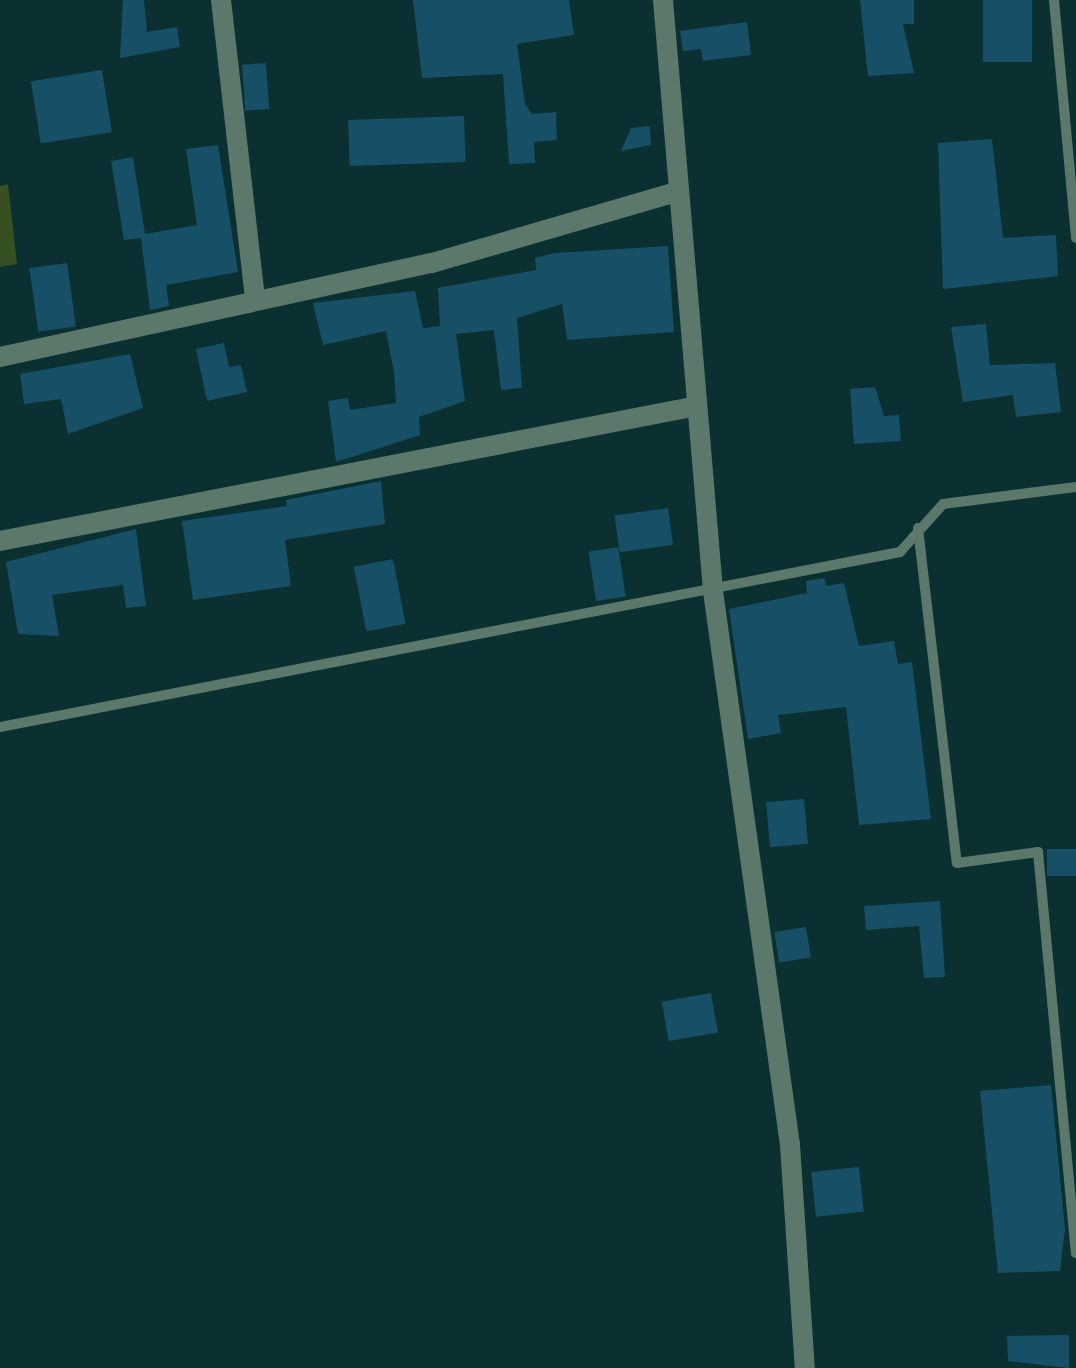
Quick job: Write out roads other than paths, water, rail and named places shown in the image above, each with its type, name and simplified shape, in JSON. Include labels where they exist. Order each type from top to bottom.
[{"type":"street","points":[[221,0],[255,300]]},
{"type":"street","points":[[663,0],[676,192],[713,591],[790,1145],[805,1368]]},
{"type":"street","points":[[0,357],[432,264],[676,192]]},
{"type":"street","points":[[0,541],[697,406]]},
{"type":"lane","points":[[1054,0],[1076,238]]},
{"type":"lane","points":[[0,728],[900,552],[943,504],[1076,487]]},
{"type":"lane","points":[[918,528],[958,863],[1038,852],[1076,1252]]}]
